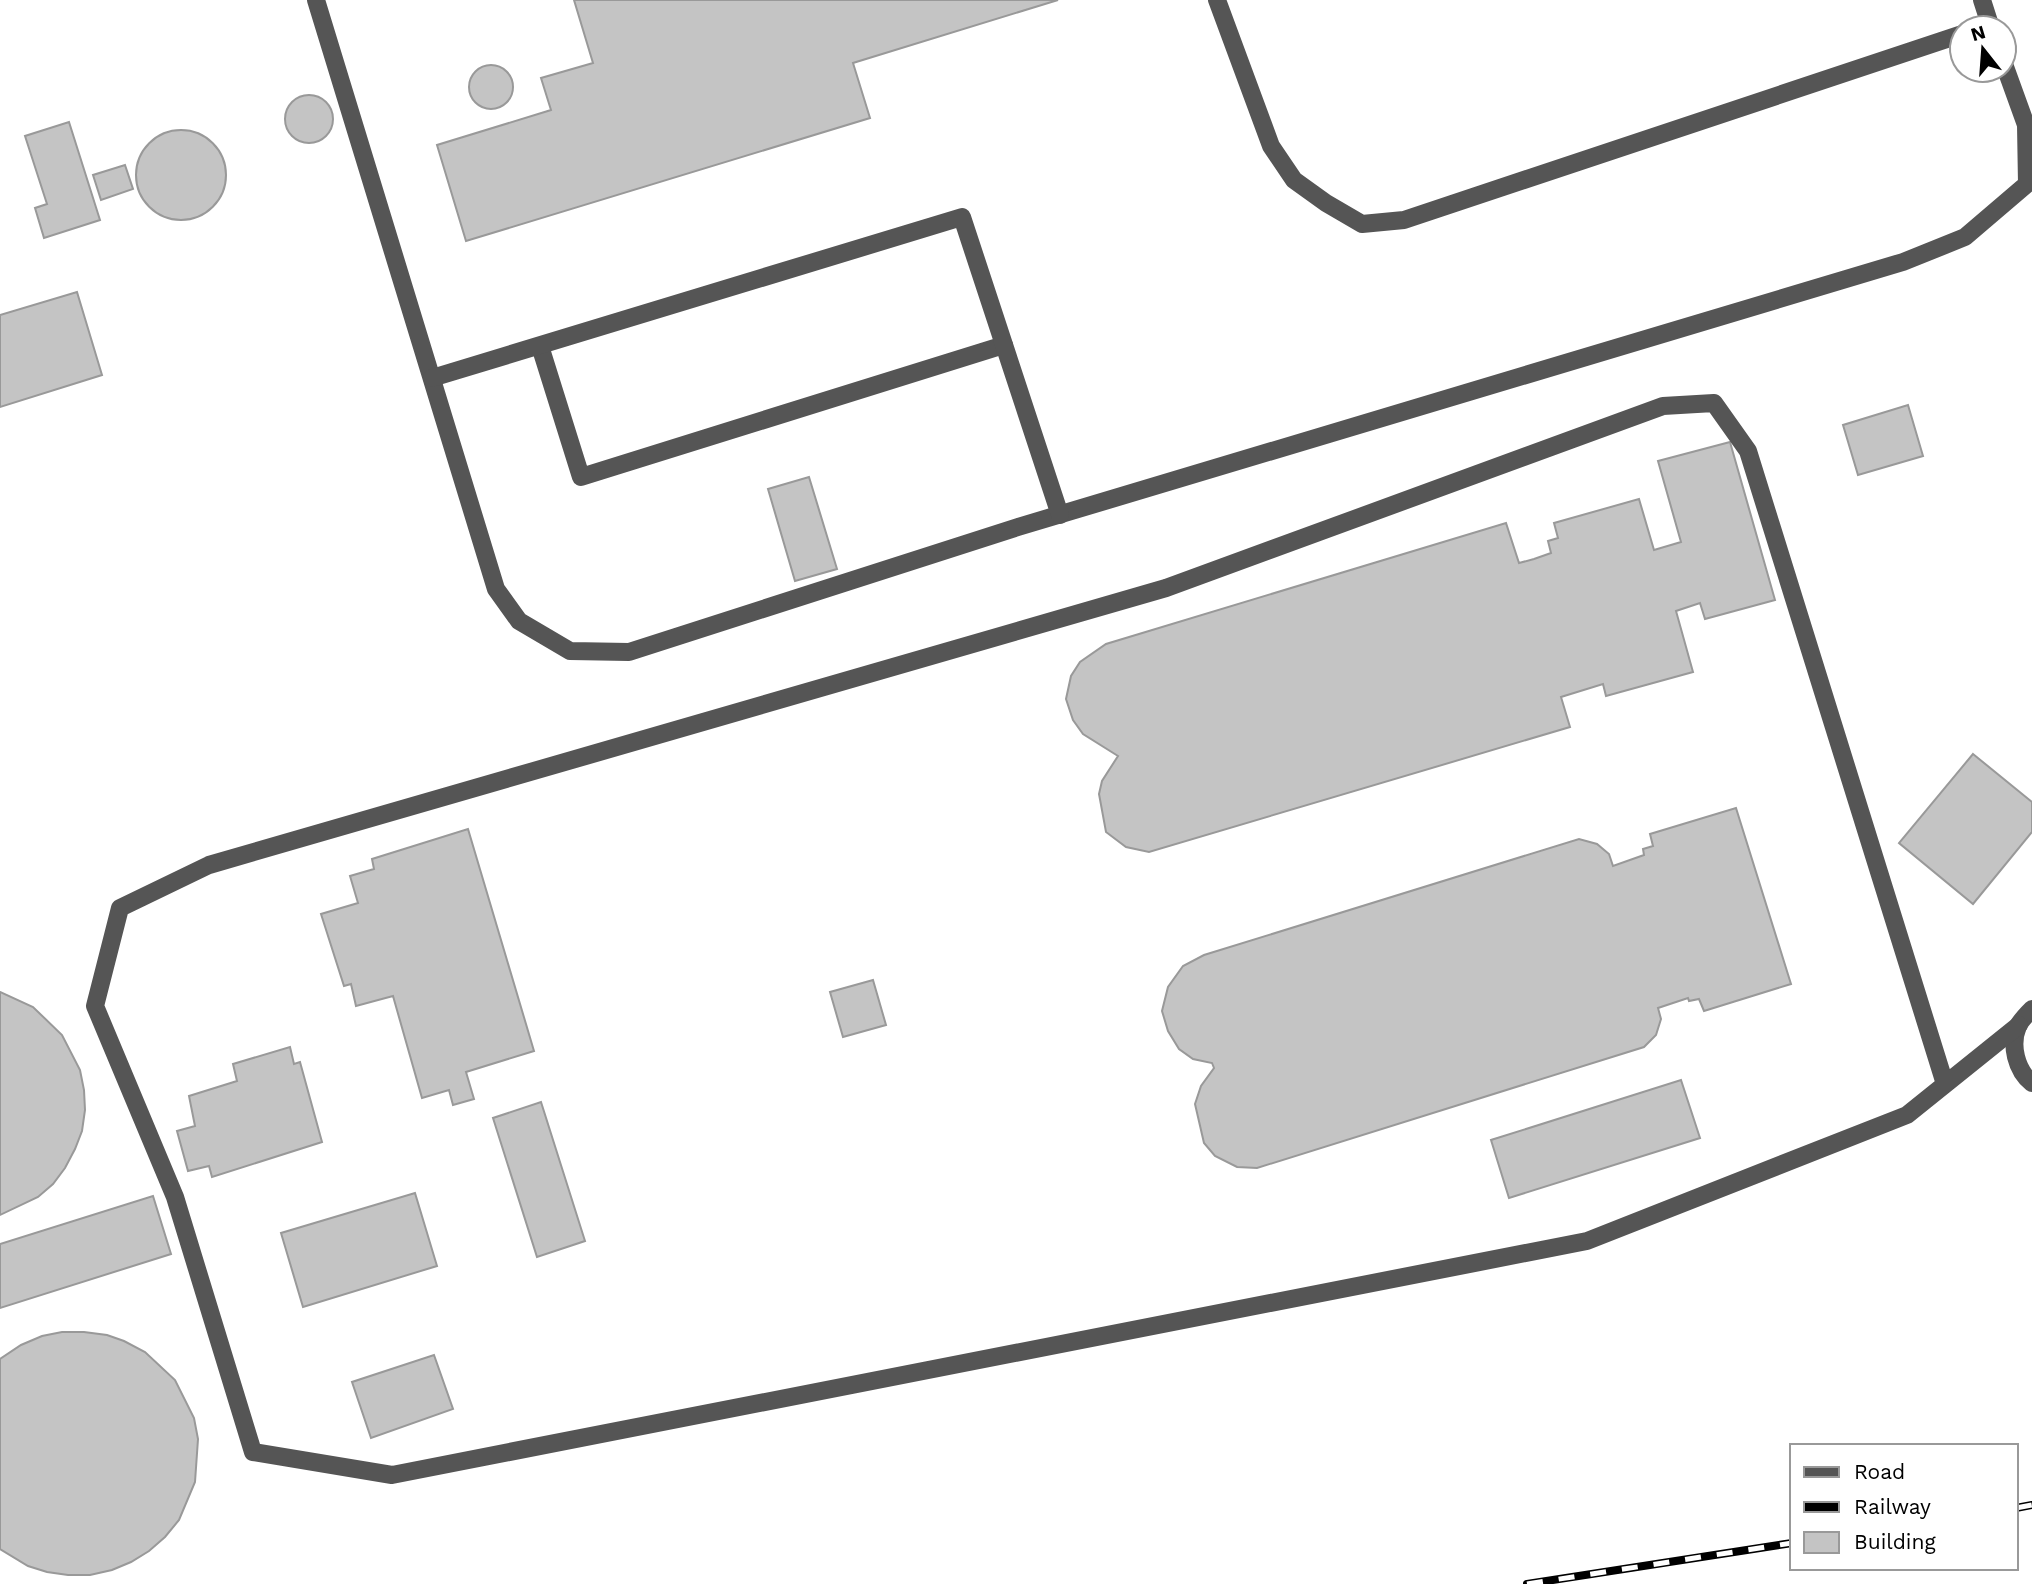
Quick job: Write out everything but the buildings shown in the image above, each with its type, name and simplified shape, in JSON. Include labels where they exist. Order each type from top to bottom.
[{"type":"lane","points":[[316,0],[496,589],[519,621],[570,651],[629,652],[1060,515],[1903,262],[1965,237],[2027,184],[2026,125],[2011,84]]},
{"type":"lane","points":[[1217,0],[1271,146],[1294,180],[1362,224],[1404,220],[1948,39]]},
{"type":"lane","points":[[432,378],[962,217],[1060,515]]},
{"type":"lane","points":[[540,346],[581,477],[1004,345]]},
{"type":"lane","points":[[1945,1084],[1748,451],[1714,403],[1663,406],[1166,588],[209,865],[120,908],[96,1006],[175,1197],[253,1452],[392,1475],[1587,1241],[1907,1115],[2019,1025],[2032,1009]]},
{"type":"lane","points":[[2019,1025],[2013,1043],[2019,1067],[2032,1083]]},
{"type":"railway","points":[[2018,1508],[2032,1505]]},
{"type":"railway","points":[[1527,1584],[1790,1543]]}]
